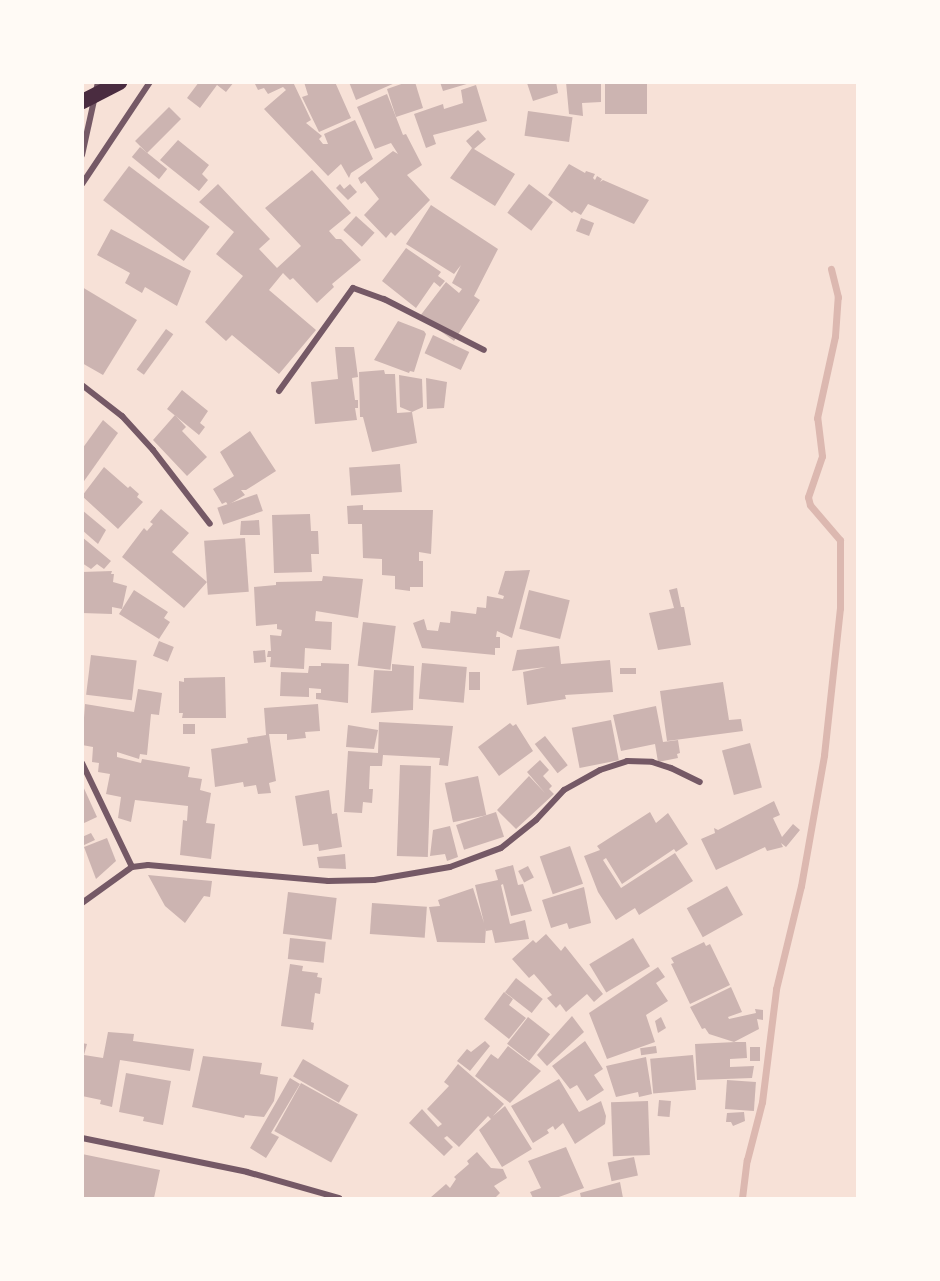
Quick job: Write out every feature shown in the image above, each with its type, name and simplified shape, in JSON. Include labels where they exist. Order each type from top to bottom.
[{"type":"main road","points":[[82,101],[98,88],[119,82]]},
{"type":"street","points":[[82,184],[150,82]]},
{"type":"street","points":[[82,155],[98,88]]},
{"type":"street","points":[[279,391],[353,288],[384,299],[484,350]]},
{"type":"street","points":[[82,386],[122,416],[153,450],[210,524]]},
{"type":"street","points":[[82,903],[132,867],[182,866],[328,881],[412,875],[450,867],[501,848],[536,820],[564,790],[600,770],[627,761],[652,762],[671,768],[699,782]]},
{"type":"street","points":[[82,763],[132,867]]},
{"type":"street","points":[[82,1138],[247,1172],[339,1198]]},
{"type":"building","points":[[199,82],[234,82],[226,92],[217,85],[200,108],[187,98]]},
{"type":"building","points":[[254,82],[293,82],[311,120],[306,123],[322,136],[319,139],[323,144],[328,144],[324,134],[355,120],[373,159],[351,173],[349,178],[341,164],[328,176],[264,109],[286,90],[283,87],[268,94],[264,88],[258,90]]},
{"type":"building","points":[[304,82],[335,82],[351,118],[319,132],[302,97],[308,95]]},
{"type":"building","points":[[349,82],[395,82],[395,83],[356,100]]},
{"type":"building","points":[[407,82],[415,82],[423,108],[396,117],[387,89]]},
{"type":"building","points":[[440,82],[470,82],[470,83],[443,91]]},
{"type":"building","points":[[556,82],[558,93],[533,101],[527,83]]},
{"type":"building","points":[[566,82],[601,82],[601,102],[582,103],[583,116],[569,114]]},
{"type":"building","points":[[605,82],[647,82],[647,114],[605,114]]},
{"type":"building","points":[[476,85],[487,121],[433,135],[436,144],[426,148],[414,114],[443,104],[444,109],[463,103],[461,90]]},
{"type":"building","points":[[387,94],[403,135],[406,134],[422,165],[407,175],[430,200],[395,236],[391,232],[386,238],[364,215],[379,199],[365,181],[361,184],[358,178],[393,151],[398,154],[391,143],[375,149],[357,107]]},
{"type":"building","points":[[169,107],[181,119],[147,153],[135,141]]},
{"type":"building","points":[[528,111],[573,117],[569,142],[525,136]]},
{"type":"building","points":[[478,130],[486,139],[474,149],[515,174],[495,206],[450,178],[472,148],[466,141]]},
{"type":"building","points":[[178,140],[209,165],[202,174],[208,180],[199,191],[160,160]]},
{"type":"building","points":[[140,147],[167,169],[159,179],[132,157]]},
{"type":"building","points":[[569,164],[585,173],[586,171],[595,174],[593,178],[595,180],[597,176],[602,179],[600,182],[603,180],[649,200],[634,224],[588,204],[581,215],[574,211],[572,213],[548,195]]},
{"type":"building","points":[[129,166],[210,227],[184,261],[103,200]]},
{"type":"building","points":[[312,170],[351,213],[329,231],[336,239],[341,239],[361,260],[332,284],[334,287],[317,303],[293,278],[290,280],[283,273],[269,290],[316,330],[279,374],[232,335],[226,341],[205,322],[243,276],[216,254],[234,232],[199,202],[218,184],[270,239],[259,249],[277,268],[301,246],[265,208]]},
{"type":"building","points":[[340,184],[344,189],[350,184],[357,192],[348,200],[336,188]]},
{"type":"building","points":[[529,184],[553,202],[531,231],[507,213]]},
{"type":"building","points":[[431,205],[498,249],[474,296],[480,300],[454,341],[420,316],[446,282],[459,293],[462,289],[452,283],[461,265],[454,274],[406,244]]},
{"type":"building","points":[[356,216],[375,233],[362,247],[343,230]]},
{"type":"building","points":[[581,218],[594,223],[589,236],[576,231]]},
{"type":"building","points":[[111,229],[191,271],[177,306],[145,287],[142,293],[125,283],[130,273],[97,255]]},
{"type":"building","points":[[406,248],[441,272],[438,276],[445,281],[440,287],[434,282],[416,308],[382,281]]},
{"type":"building","points":[[82,287],[137,320],[103,375],[82,363]]},
{"type":"building","points":[[398,321],[424,331],[426,334],[414,372],[409,373],[374,360]]},
{"type":"building","points":[[166,329],[173,334],[144,375],[137,369]]},
{"type":"building","points":[[433,335],[469,352],[461,370],[425,353]]},
{"type":"building","points":[[335,347],[354,347],[358,377],[352,378],[355,400],[358,400],[358,408],[355,408],[357,420],[315,424],[311,382],[338,379]]},
{"type":"building","points":[[384,370],[385,374],[395,374],[397,413],[412,412],[417,443],[372,452],[363,417],[360,417],[359,372]]},
{"type":"building","points":[[399,375],[422,379],[423,407],[412,412],[400,407]]},
{"type":"building","points":[[426,378],[447,382],[444,408],[427,409]]},
{"type":"building","points":[[182,390],[208,411],[200,423],[205,427],[199,435],[167,409]]},
{"type":"building","points":[[175,415],[186,427],[182,431],[207,457],[187,476],[153,440]]},
{"type":"building","points":[[103,420],[118,433],[82,484],[82,449]]},
{"type":"building","points":[[250,431],[276,471],[246,490],[241,490],[245,495],[228,505],[226,502],[222,504],[213,489],[234,476],[220,452]]},
{"type":"building","points":[[400,464],[402,492],[351,495],[349,468]]},
{"type":"building","points":[[104,467],[128,488],[130,486],[139,494],[137,497],[143,502],[118,529],[82,496]]},
{"type":"building","points":[[257,494],[263,511],[223,525],[217,508]]},
{"type":"building","points":[[363,505],[363,510],[433,510],[431,554],[419,552],[419,561],[423,561],[423,587],[410,587],[410,591],[395,589],[395,576],[382,575],[382,559],[363,558],[362,524],[348,524],[347,506]]},
{"type":"building","points":[[161,509],[189,533],[172,552],[207,582],[184,608],[122,557],[144,528],[147,531],[153,524],[150,522]]},
{"type":"building","points":[[82,510],[106,530],[98,544],[82,530]]},
{"type":"building","points":[[310,514],[311,531],[318,531],[319,554],[311,554],[312,572],[274,573],[272,515]]},
{"type":"building","points":[[259,520],[260,535],[240,535],[241,521]]},
{"type":"building","points":[[82,537],[111,561],[104,569],[97,564],[91,569],[82,563]]},
{"type":"building","points":[[245,538],[249,592],[208,595],[204,541]]},
{"type":"building","points":[[530,570],[512,638],[497,631],[496,637],[500,637],[500,648],[495,648],[495,655],[422,648],[413,623],[424,619],[427,630],[438,631],[440,622],[450,623],[451,611],[476,614],[477,607],[486,608],[487,596],[503,599],[504,596],[498,594],[505,571]]},
{"type":"building","points":[[112,571],[113,582],[127,586],[122,609],[112,607],[112,614],[82,613],[82,572]]},
{"type":"building","points":[[323,576],[363,579],[358,618],[316,611],[315,621],[332,622],[331,650],[305,648],[304,669],[270,667],[271,657],[267,657],[268,651],[271,651],[270,635],[281,636],[282,630],[277,629],[277,624],[256,626],[254,587],[276,585],[276,582],[322,581]]},
{"type":"building","points":[[677,588],[681,607],[684,607],[691,645],[658,650],[649,613],[674,608],[669,590]]},
{"type":"building","points":[[134,590],[168,612],[164,618],[170,622],[159,639],[119,614]]},
{"type":"building","points":[[529,590],[570,600],[560,639],[519,629]]},
{"type":"building","points":[[363,622],[396,626],[390,670],[358,666]]},
{"type":"building","points":[[159,641],[174,647],[168,662],[153,656]]},
{"type":"building","points":[[559,646],[561,664],[610,660],[613,692],[565,695],[566,699],[527,705],[523,672],[546,667],[512,671],[517,650]]},
{"type":"building","points":[[265,650],[266,662],[254,663],[253,651]]},
{"type":"building","points":[[91,655],[137,661],[132,700],[86,695]]},
{"type":"building","points":[[321,663],[349,664],[348,703],[316,699],[316,693],[321,693],[321,689],[309,688],[309,697],[280,696],[281,672],[308,673],[309,666],[321,666]]},
{"type":"building","points":[[422,663],[467,667],[464,703],[419,699]]},
{"type":"building","points":[[392,664],[414,666],[413,710],[371,713],[374,670],[392,671]]},
{"type":"building","points":[[620,668],[636,668],[636,674],[620,674]]},
{"type":"building","points":[[469,672],[480,672],[480,690],[469,690]]},
{"type":"building","points":[[225,677],[226,718],[182,718],[183,713],[179,713],[179,681],[184,682],[184,678]]},
{"type":"building","points":[[723,682],[729,720],[741,719],[743,731],[667,741],[660,691]]},
{"type":"building","points":[[138,689],[162,693],[159,715],[151,714],[147,755],[140,754],[139,759],[117,752],[117,757],[141,763],[142,759],[190,767],[188,777],[202,779],[200,790],[211,793],[206,823],[215,824],[211,859],[180,855],[183,820],[187,821],[188,806],[135,800],[131,822],[118,818],[121,797],[106,794],[110,774],[98,772],[99,763],[92,762],[93,747],[82,745],[85,704],[134,712]]},
{"type":"building","points":[[318,704],[320,731],[305,732],[306,738],[287,740],[287,734],[269,734],[276,781],[269,783],[271,793],[258,794],[256,785],[244,787],[243,782],[215,787],[211,749],[248,743],[247,738],[266,735],[264,708]]},
{"type":"building","points":[[656,706],[663,742],[678,740],[680,753],[677,754],[678,758],[658,762],[655,744],[621,751],[613,715]]},
{"type":"building","points":[[611,720],[619,760],[580,768],[572,728]]},
{"type":"building","points":[[379,722],[453,726],[448,766],[439,765],[440,758],[383,755],[382,766],[370,766],[369,789],[373,789],[372,803],[363,802],[362,813],[344,812],[348,751],[378,753]]},
{"type":"building","points":[[510,723],[513,726],[516,724],[533,751],[499,776],[478,747]]},
{"type":"building","points":[[183,724],[195,724],[195,734],[183,734]]},
{"type":"building","points":[[348,725],[378,730],[374,749],[346,747]]},
{"type":"building","points":[[545,736],[568,765],[558,773],[535,744]]},
{"type":"building","points":[[750,743],[762,787],[734,795],[722,751]]},
{"type":"building","points":[[540,760],[549,770],[543,776],[552,786],[549,789],[554,794],[516,829],[497,810],[529,776],[545,793],[527,772]]},
{"type":"building","points":[[400,765],[431,766],[428,857],[397,856]]},
{"type":"building","points":[[478,776],[486,815],[453,822],[445,783]]},
{"type":"building","points":[[82,784],[97,817],[82,824]]},
{"type":"building","points":[[329,790],[332,814],[337,813],[342,847],[319,851],[318,844],[303,846],[295,796]]},
{"type":"building","points":[[774,801],[780,815],[773,818],[782,837],[793,824],[800,830],[786,847],[781,843],[783,847],[767,851],[765,847],[716,870],[701,839],[715,833],[714,828],[718,830]]},
{"type":"building","points":[[496,812],[504,837],[464,850],[456,825]]},
{"type":"building","points":[[650,812],[656,823],[668,813],[688,844],[676,852],[674,849],[622,884],[606,858],[603,860],[621,888],[675,853],[693,881],[639,915],[635,908],[616,920],[598,892],[584,856],[600,850],[597,846]]},
{"type":"building","points":[[450,826],[458,857],[447,861],[445,854],[430,856],[433,830]]},
{"type":"building","points":[[91,833],[95,840],[82,846],[82,837]]},
{"type":"building","points":[[107,838],[116,861],[96,879],[84,847]]},
{"type":"building","points":[[570,846],[583,884],[553,894],[540,856]]},
{"type":"building","points":[[345,854],[346,869],[319,868],[317,857]]},
{"type":"building","points":[[513,865],[518,885],[523,884],[532,911],[511,916],[503,884],[501,885],[510,924],[525,920],[529,939],[495,943],[492,930],[486,931],[486,928],[485,943],[437,942],[429,907],[440,906],[438,900],[473,888],[484,923],[475,885],[498,880],[495,870]]},
{"type":"building","points":[[528,866],[534,878],[524,883],[518,871]]},
{"type":"building","points":[[148,875],[212,881],[210,897],[204,896],[185,923],[165,906]]},
{"type":"building","points":[[727,886],[743,915],[703,937],[687,908]]},
{"type":"building","points":[[584,887],[591,923],[569,929],[567,923],[551,928],[542,900]]},
{"type":"building","points":[[288,892],[337,898],[332,940],[283,934]]},
{"type":"building","points":[[372,903],[427,907],[425,938],[370,934]]},
{"type":"building","points":[[546,934],[561,951],[565,946],[603,994],[594,1002],[587,994],[566,1012],[560,1004],[556,1008],[547,998],[552,995],[534,974],[529,978],[512,959],[533,940],[536,943]]},
{"type":"building","points":[[290,938],[326,942],[324,963],[288,959]]},
{"type":"building","points":[[633,938],[650,966],[606,993],[589,964]]},
{"type":"building","points":[[704,942],[706,946],[710,944],[730,985],[690,1004],[671,964],[674,963],[671,958]]},
{"type":"building","points":[[290,964],[303,966],[302,971],[318,973],[317,977],[322,978],[320,994],[315,993],[311,1022],[314,1023],[313,1030],[281,1026]]},
{"type":"building","points":[[658,967],[665,977],[656,983],[668,1001],[646,1015],[655,1042],[607,1059],[589,1013]]},
{"type":"building","points":[[516,978],[543,999],[532,1013],[505,992]]},
{"type":"building","points":[[731,987],[742,1012],[728,1017],[729,1019],[756,1013],[755,1009],[763,1010],[763,1020],[757,1019],[759,1029],[734,1042],[709,1034],[705,1028],[702,1029],[690,1007]]},
{"type":"building","points":[[504,992],[513,999],[509,1005],[526,1018],[509,1039],[484,1019]]},
{"type":"building","points":[[572,1016],[584,1032],[547,1066],[537,1055]]},
{"type":"building","points":[[528,1017],[550,1034],[529,1061],[507,1044]]},
{"type":"building","points":[[661,1017],[666,1028],[658,1033],[655,1021]]},
{"type":"building","points":[[108,1032],[134,1034],[133,1041],[194,1049],[190,1071],[120,1060],[112,1107],[100,1104],[101,1100],[82,1096],[82,1043],[87,1044],[84,1055],[103,1058]]},
{"type":"building","points":[[485,1041],[490,1046],[470,1071],[457,1061],[467,1049],[471,1052]]},
{"type":"building","points":[[585,1041],[603,1069],[594,1075],[604,1090],[587,1101],[577,1085],[570,1089],[552,1066]]},
{"type":"building","points":[[746,1042],[747,1058],[730,1059],[730,1067],[754,1066],[752,1078],[697,1080],[695,1044]]},
{"type":"building","points":[[508,1046],[541,1071],[510,1103],[475,1076],[491,1054],[498,1059]]},
{"type":"building","points":[[656,1046],[657,1053],[641,1055],[640,1048]]},
{"type":"building","points":[[750,1047],[760,1047],[760,1061],[750,1061]]},
{"type":"building","points":[[693,1055],[696,1090],[653,1094],[650,1059]]},
{"type":"building","points":[[203,1056],[262,1063],[260,1074],[278,1077],[274,1101],[264,1117],[245,1115],[244,1118],[192,1107]]},
{"type":"building","points":[[646,1057],[652,1094],[639,1097],[638,1092],[616,1097],[606,1066]]},
{"type":"building","points":[[303,1059],[349,1086],[339,1103],[293,1076]]},
{"type":"building","points":[[458,1064],[504,1104],[493,1116],[505,1106],[532,1149],[502,1167],[479,1130],[491,1119],[488,1116],[459,1147],[447,1136],[444,1138],[453,1147],[444,1156],[409,1123],[422,1109],[438,1127],[442,1124],[427,1109],[449,1086],[444,1082]]},
{"type":"building","points":[[126,1073],[171,1081],[163,1125],[143,1121],[144,1117],[119,1112]]},
{"type":"building","points":[[290,1078],[300,1084],[271,1133],[279,1137],[266,1158],[250,1148]]},
{"type":"building","points":[[559,1079],[579,1112],[601,1101],[606,1116],[605,1124],[575,1144],[563,1123],[555,1130],[553,1126],[547,1130],[549,1133],[533,1143],[511,1106]]},
{"type":"building","points":[[727,1080],[756,1082],[754,1111],[725,1109]]},
{"type":"building","points":[[301,1083],[358,1115],[331,1163],[274,1131]]},
{"type":"building","points":[[659,1100],[671,1101],[670,1117],[658,1116]]},
{"type":"building","points":[[648,1101],[650,1155],[613,1156],[611,1102]]},
{"type":"building","points":[[744,1112],[745,1121],[733,1126],[731,1122],[726,1122],[727,1113]]},
{"type":"building","points":[[566,1147],[584,1188],[556,1198],[533,1198],[530,1192],[541,1188],[528,1161]]},
{"type":"building","points":[[477,1152],[491,1168],[503,1169],[507,1178],[494,1186],[500,1193],[496,1197],[498,1198],[430,1198],[446,1184],[450,1188],[456,1179],[454,1177],[469,1164],[467,1161]]},
{"type":"building","points":[[82,1154],[160,1170],[154,1198],[82,1197]]},
{"type":"building","points":[[634,1157],[638,1176],[612,1181],[608,1163]]},
{"type":"building","points":[[620,1182],[623,1198],[581,1198],[580,1193]]},
{"type":"waterway","points":[[742,1198],[747,1160],[762,1102],[776,989],[801,886],[824,755],[840,608],[840,540],[810,505],[808,497],[822,456],[817,418],[835,336],[838,297],[831,269]]}]
